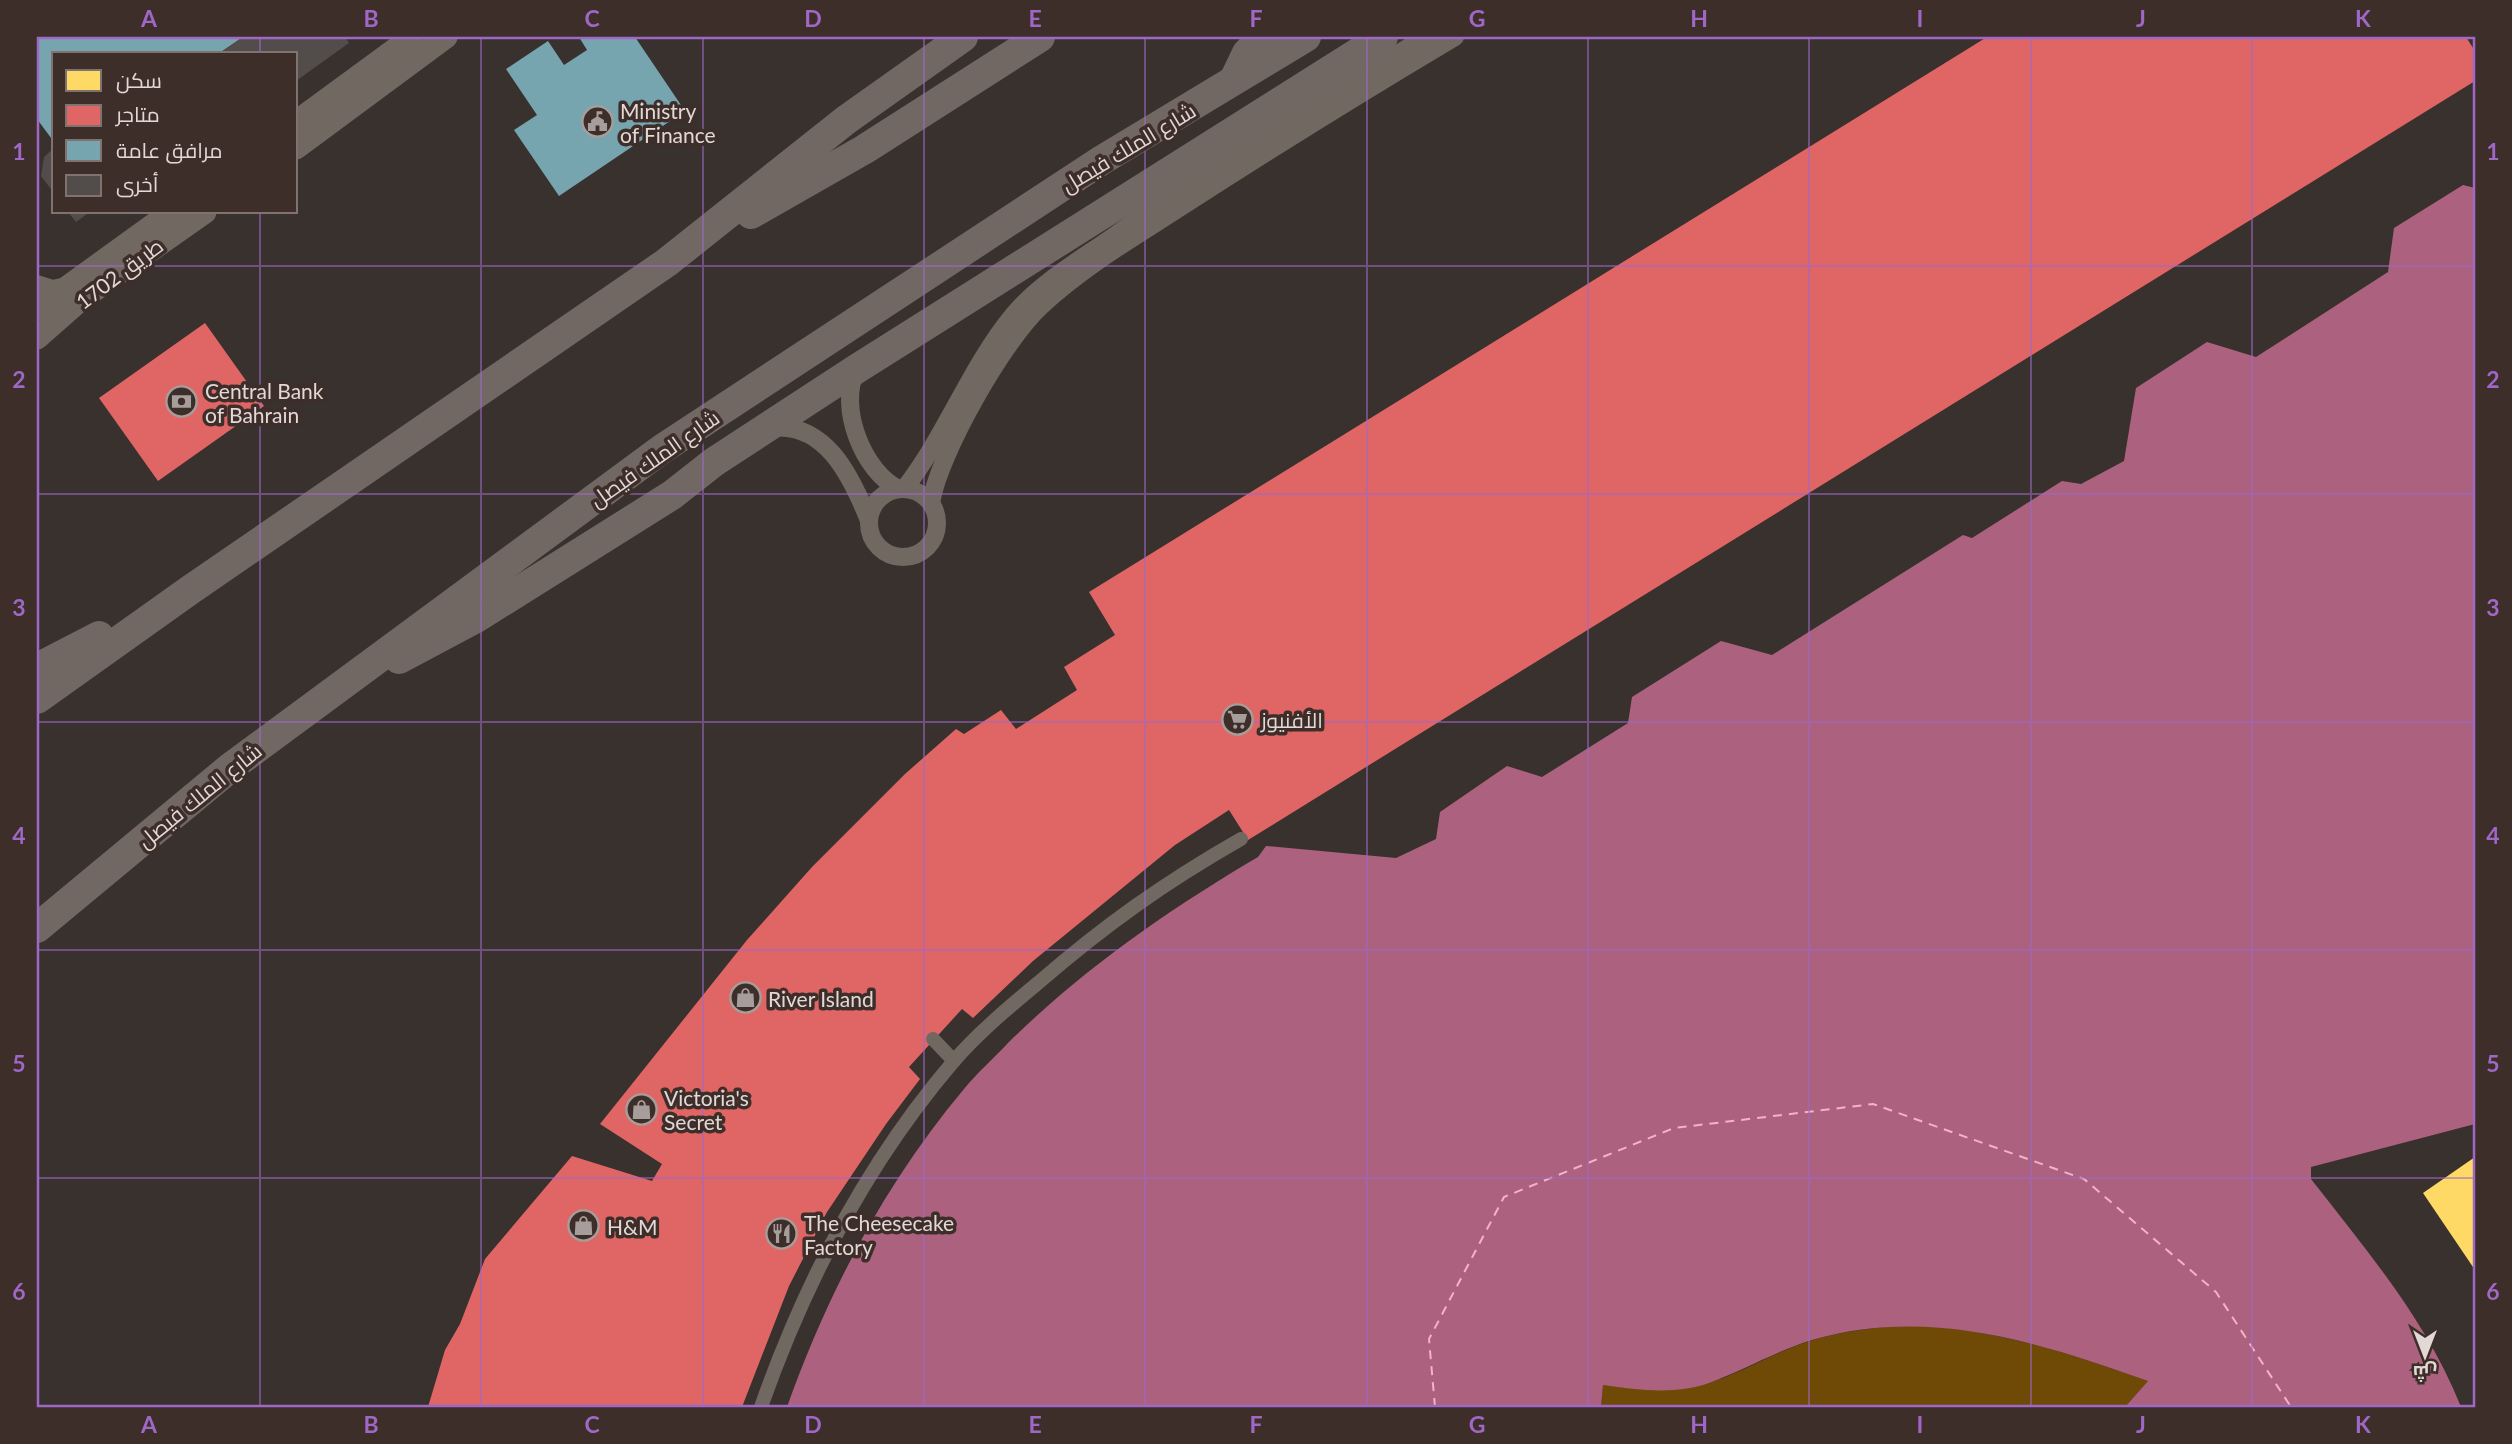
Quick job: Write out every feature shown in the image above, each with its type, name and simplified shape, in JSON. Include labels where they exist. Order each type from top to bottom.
[{"type":"highway","points":[[37,699],[190,590],[666,263],[846,120],[963,37]]},
{"type":"highway","points":[[666,263],[865,149],[1040,37]]},
{"type":"highway","points":[[1231,85],[1247,53],[1263,37]]},
{"type":"highway","name":"شارع الملك فيصل","points":[[37,928],[231,767],[662,449],[1102,160],[1231,85],[1306,37]]},
{"type":"highway","points":[[344,682],[412,654],[476,618],[672,495],[764,429],[858,368],[1383,37]]},
{"type":"highway","points":[[37,668],[190,590]]},
{"type":"street","points":[[298,121],[407,50],[446,37]]},
{"type":"street","points":[[869,518],[879,498],[902,488],[932,452],[1002,330],[1030,298],[1153,208],[1295,115],[1426,37]]},
{"type":"street","points":[[931,503],[942,463],[1002,354],[1040,307],[1149,227],[1303,127],[1455,37]]},
{"type":"street","points":[[298,146],[407,50]]},
{"type":"street","name":"طريق 1702","points":[[37,338],[73,294],[168,214]]},
{"type":"street","name":"طريق 1702","points":[[37,309],[73,294],[202,214]]},
{"type":"street","points":[[37,284],[73,294]]},
{"type":"street","points":[[764,429],[778,427],[804,432],[827,447],[850,480],[869,518],[870,535],[877,546],[894,557],[910,557],[927,548],[936,531],[936,512],[931,503],[924,495],[902,488],[877,473],[853,426],[848,400],[858,368]]},
{"type":"street","points":[[761,1407],[782,1348],[827,1249],[885,1151],[954,1061],[1015,1002],[1102,928],[1172,878],[1241,839]]},
{"type":"street","points":[[933,1039],[954,1061]]},
{"type":"shaded area","points":[[2463,185],[2475,188],[2475,1124],[2311,1167],[2311,1179],[2374,1260],[2413,1316],[2447,1375],[2461,1407],[2125,1407],[2148,1381],[2066,1353],[2024,1342],[1940,1328],[1898,1327],[1855,1330],[1812,1340],[1696,1387],[1656,1390],[1603,1385],[1601,1407],[787,1407],[821,1322],[861,1240],[935,1125],[969,1083],[1008,1043],[1066,990],[1127,942],[1258,857],[1266,846],[1396,858],[1436,839],[1440,812],[1507,766],[1542,777],[1628,723],[1632,697],[1721,641],[1772,655],[1963,535],[1972,538],[2062,481],[2081,484],[2124,461],[2136,388],[2207,342],[2256,357],[2388,272],[2394,228]]},
{"type":"shaded area","points":[[1906,1325],[1999,1336],[2088,1360],[2148,1381],[2125,1407],[1601,1407],[1603,1385],[1654,1390],[1692,1387],[1718,1380],[1783,1351],[1822,1338],[1858,1330]]},
{"type":"building: سكن","points":[[2475,1157],[2475,1270],[2423,1193]]},
{"type":"building: متاجر","name":"الأفنيوز","points":[[1987,37],[2466,37],[2475,51],[2475,81],[1248,840],[1229,810],[1175,845],[1033,961],[973,1018],[962,1009],[909,1067],[920,1079],[827,1212],[789,1286],[742,1407],[428,1407],[445,1350],[460,1324],[485,1259],[572,1156],[652,1181],[662,1164],[600,1124],[747,940],[812,867],[905,774],[956,729],[964,734],[1001,710],[1016,729],[1077,690],[1064,667],[1115,635],[1089,592]]},
{"type":"building: متاجر","name":"Central Bank of Bahrain","points":[[205,323],[264,406],[158,481],[99,398]]},
{"type":"building: مرافق عامة","points":[[37,37],[243,37],[221,52],[52,52],[52,139],[37,119]]},
{"type":"building: مرافق عامة","name":"Ministry of Finance","points":[[579,37],[635,37],[685,111],[559,196],[514,130],[537,115],[506,69],[548,41],[564,65],[587,50]]},
{"type":"building: أخرى","points":[[243,37],[345,37],[349,43],[298,80],[298,52],[221,52]]},
{"type":"building: أخرى","points":[[52,150],[52,190],[41,176],[44,157]]},
{"type":"building: أخرى","points":[[70,214],[87,214],[76,222]]},
{"type":"ferry route","points":[[1435,1407],[1429,1339],[1504,1197],[1674,1128],[1873,1104],[2084,1179],[2216,1292],[2291,1407]]},
{"type":"place","name":"Ministry of Finance","points":[[597,122]]},
{"type":"place","name":"Central Bank of Bahrain","points":[[182,402]]},
{"type":"place","name":"الأفنيوز","points":[[1238,719]]},
{"type":"place","name":"River Island","points":[[745,998]]},
{"type":"place","name":"Victoria's Secret","points":[[641,1109]]},
{"type":"place","name":"H&M","points":[[584,1226]]},
{"type":"place","name":"The Cheesecake Factory","points":[[781,1234]]}]
